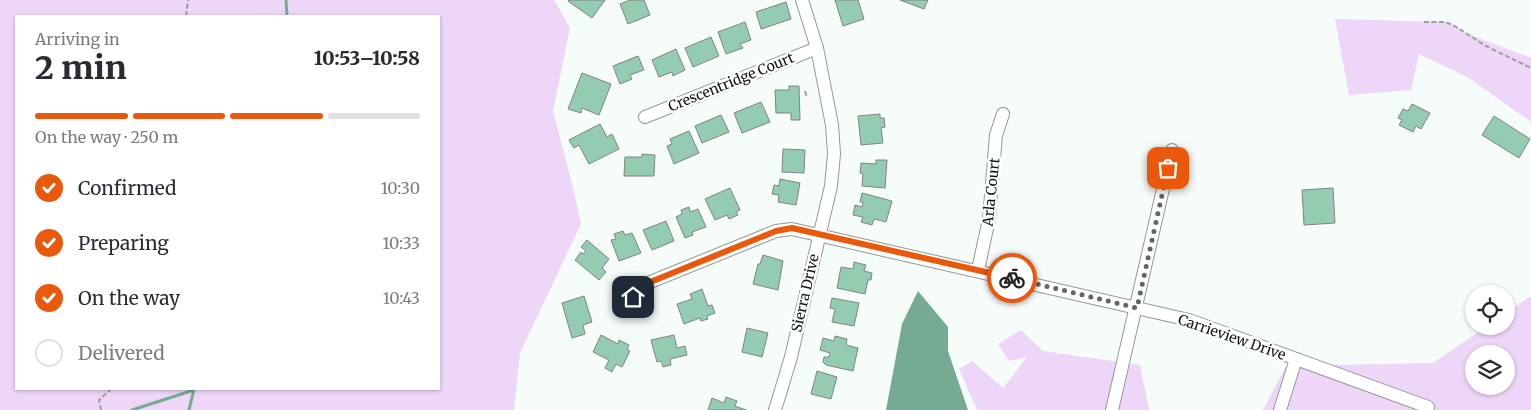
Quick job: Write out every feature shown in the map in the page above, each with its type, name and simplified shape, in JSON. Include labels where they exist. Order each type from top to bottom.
[{"type":"street","name":"Sierra Drive","points":[[775,410],[791,357],[831,186],[834,154],[832,125],[818,48],[802,0]]},
{"type":"street","name":"Crescentridge Court","points":[[645,117],[818,48]]},
{"type":"street","name":"Arla Court","points":[[978,270],[990,219],[996,135],[1003,114]]},
{"type":"street","points":[[1112,410],[1172,150]]},
{"type":"street","name":"Carrieview Drive","points":[[633,297],[643,285],[776,231],[792,228],[1189,320],[1428,407]]},
{"type":"street","points":[[1280,410],[1296,359]]},
{"type":"path","points":[[186,15],[188,0]]},
{"type":"path","points":[[1424,22],[1445,22],[1453,25],[1486,46],[1531,68]]},
{"type":"path","points":[[805,91],[807,98]]},
{"type":"path","points":[[101,410],[99,400],[109,390]]},
{"type":"shaded area","points":[[0,0],[554,0],[570,28],[553,111],[581,224],[520,353],[514,410],[0,410]]},
{"type":"shaded area","points":[[1335,19],[1445,22],[1466,33],[1531,58],[1531,124],[1530,121],[1469,78],[1419,54],[1411,90],[1349,95]]},
{"type":"shaded area","points":[[918,291],[948,327],[948,351],[968,410],[886,410],[902,324]]},
{"type":"shaded area","points":[[1531,296],[1531,410],[1263,410],[1286,366],[1433,363],[1474,335],[1515,335],[1515,307]]},
{"type":"shaded area","points":[[1021,330],[1043,351],[1140,365],[1149,410],[977,410],[959,369],[972,361],[1003,388],[1027,357],[1009,361],[998,344]]},
{"type":"building","points":[[569,0],[605,0],[592,18]]},
{"type":"building","points":[[630,0],[644,0],[650,15],[628,24],[620,4]]},
{"type":"building","points":[[835,0],[858,0],[864,19],[843,26]]},
{"type":"building","points":[[900,0],[928,0],[924,9]]},
{"type":"building","points":[[786,2],[791,19],[761,29],[756,12]]},
{"type":"building","points":[[745,22],[751,40],[740,44],[743,48],[726,54],[718,32]]},
{"type":"building","points":[[711,37],[719,56],[693,67],[685,48]]},
{"type":"building","points":[[676,49],[685,70],[673,76],[672,72],[659,77],[652,60]]},
{"type":"building","points":[[638,56],[644,70],[630,75],[632,79],[620,84],[613,66]]},
{"type":"building","points":[[582,73],[611,84],[599,115],[582,108],[581,113],[568,109]]},
{"type":"building","points":[[789,86],[799,86],[800,120],[791,120],[791,113],[776,113],[775,90],[789,90]]},
{"type":"building","points":[[761,102],[770,122],[742,133],[734,113]]},
{"type":"building","points":[[1412,104],[1430,113],[1421,129],[1416,126],[1413,132],[1399,125],[1402,120],[1398,118],[1403,109],[1408,111]]},
{"type":"building","points":[[880,114],[880,118],[884,118],[885,127],[881,128],[883,143],[861,145],[858,116]]},
{"type":"building","points":[[721,115],[729,132],[702,143],[695,126]]},
{"type":"building","points":[[1494,116],[1530,139],[1519,158],[1482,135]]},
{"type":"building","points":[[600,124],[607,137],[612,134],[619,149],[589,164],[579,145],[574,148],[569,140]]},
{"type":"building","points":[[689,131],[699,153],[674,164],[667,146],[672,144],[670,139]]},
{"type":"building","points":[[783,149],[805,150],[804,173],[782,172]]},
{"type":"building","points":[[642,154],[655,155],[654,176],[624,176],[625,157],[642,157]]},
{"type":"building","points":[[876,160],[887,160],[885,188],[862,186],[863,174],[860,173],[861,163],[876,164]]},
{"type":"building","points":[[780,179],[800,183],[796,205],[778,202],[779,195],[772,194],[774,185],[779,186]]},
{"type":"building","points":[[730,188],[740,210],[736,212],[738,215],[729,219],[727,215],[715,220],[705,199]]},
{"type":"building","points":[[1333,188],[1335,223],[1304,225],[1302,190]]},
{"type":"building","points":[[862,193],[892,201],[886,222],[874,219],[872,225],[861,222],[863,217],[853,215],[855,205],[862,207],[863,202],[860,202]]},
{"type":"building","points":[[689,207],[690,212],[698,209],[706,227],[692,232],[693,235],[685,238],[676,217],[682,214],[681,210]]},
{"type":"building","points":[[666,221],[674,241],[652,250],[643,230]]},
{"type":"building","points":[[623,231],[625,235],[632,233],[641,253],[619,261],[611,240],[616,239],[614,234]]},
{"type":"building","points":[[587,240],[609,259],[602,268],[606,272],[599,280],[575,260],[581,252],[583,254],[586,251],[581,247]]},
{"type":"building","points":[[763,255],[783,261],[778,290],[753,284],[758,264],[760,264]]},
{"type":"building","points":[[854,262],[866,265],[864,271],[872,273],[871,280],[868,280],[865,294],[837,288],[841,267],[853,269]]},
{"type":"building","points":[[702,289],[708,306],[712,305],[715,313],[707,316],[708,319],[701,321],[700,318],[684,324],[677,304],[692,299],[690,294]]},
{"type":"building","points":[[584,296],[592,322],[583,325],[585,334],[572,338],[562,303]]},
{"type":"building","points":[[832,298],[859,303],[854,326],[832,322],[835,309],[830,308]]},
{"type":"building","points":[[747,328],[768,333],[762,357],[742,352]]},
{"type":"building","points":[[601,335],[618,344],[619,340],[629,345],[627,349],[630,351],[622,367],[616,364],[612,372],[605,368],[609,360],[593,352]]},
{"type":"building","points":[[674,335],[677,348],[685,346],[687,355],[670,359],[671,365],[663,367],[661,361],[657,362],[651,340]]},
{"type":"building","points":[[835,336],[847,339],[846,345],[858,348],[853,371],[826,365],[823,362],[824,357],[829,357],[830,353],[820,350],[823,338],[834,341]]},
{"type":"building","points":[[817,371],[837,377],[831,399],[811,394]]},
{"type":"building","points":[[726,397],[737,401],[735,406],[746,410],[708,410],[712,398],[724,403]]},
{"type":"waterway","points":[[286,0],[287,15]]},
{"type":"waterway","points":[[132,410],[194,390]]},
{"type":"waterway","points":[[189,410],[194,390]]},
{"type":"way so far","points":[[1012,278],[1137,308],[1168,168]]},
{"type":"route","points":[[633,297],[643,285],[776,231],[792,228],[1012,278]]}]
